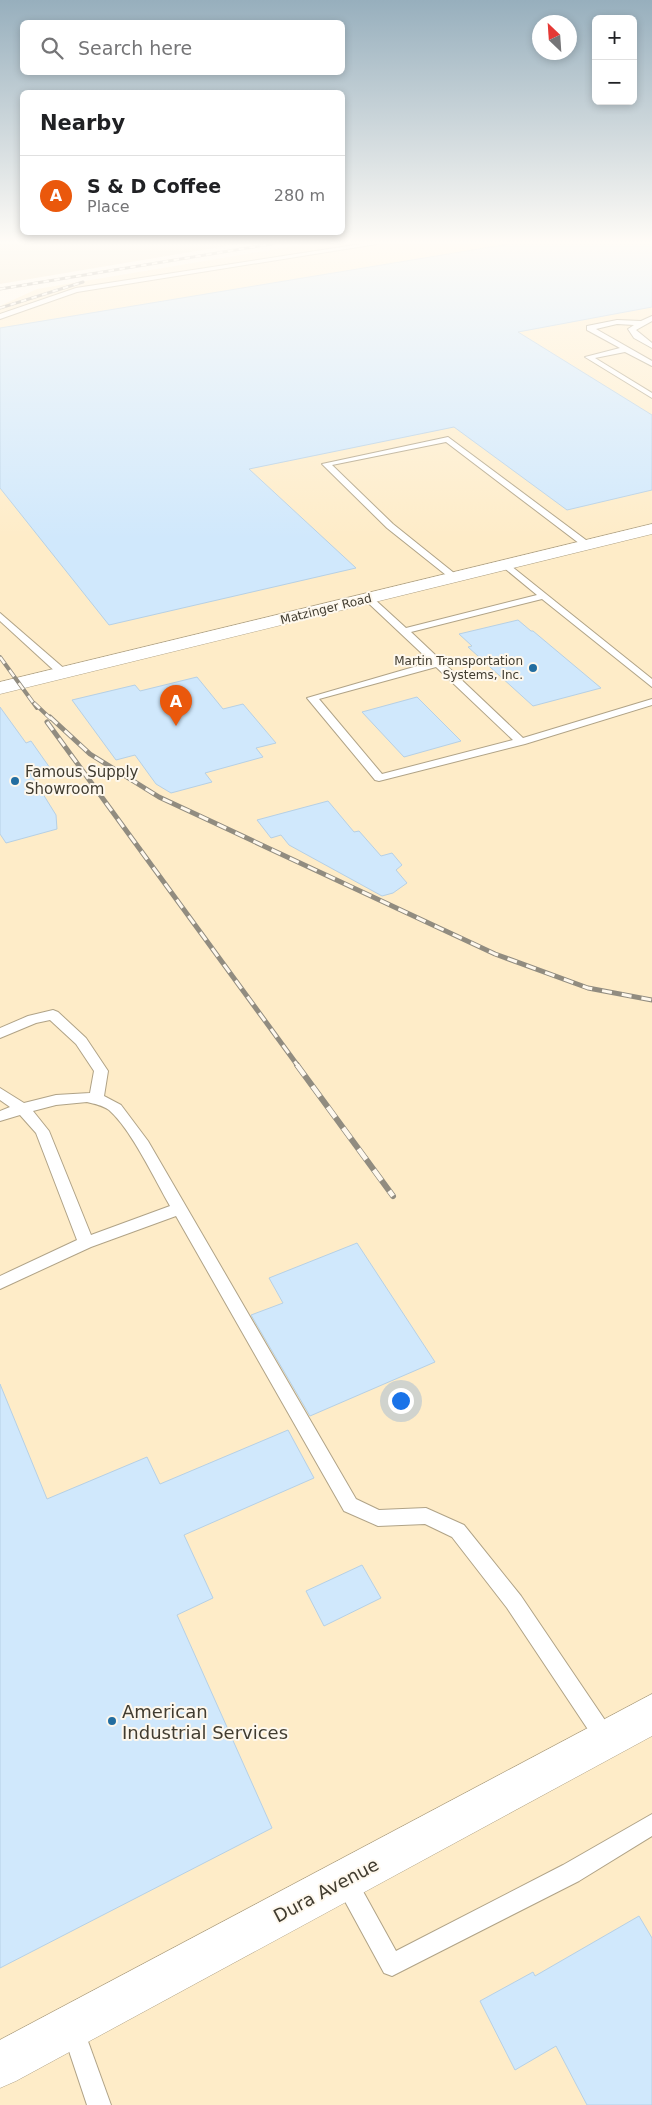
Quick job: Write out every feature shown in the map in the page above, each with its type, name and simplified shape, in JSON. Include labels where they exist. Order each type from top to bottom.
[{"type":"street","name":"Matzinger Road","points":[[0,688],[652,529]]},
{"type":"street","name":"Dura Avenue","points":[[0,2065],[606,1739],[650,1720]]},
{"type":"lane","points":[[613,342],[652,364]]},
{"type":"lane","points":[[626,350],[589,357],[652,396]]},
{"type":"lane","points":[[454,577],[390,526],[326,464],[448,439],[587,545]]},
{"type":"lane","points":[[506,565],[652,684]]},
{"type":"lane","points":[[404,631],[544,596]]},
{"type":"lane","points":[[369,599],[521,742]]},
{"type":"lane","points":[[0,616],[63,673]]},
{"type":"lane","points":[[438,662],[312,698],[380,778],[521,742],[652,702]]},
{"type":"lane","points":[[0,1033],[33,1019],[53,1015],[81,1041],[101,1071],[96,1099]]},
{"type":"lane","points":[[0,1093],[22,1108],[42,1131],[86,1243]]},
{"type":"lane","points":[[0,1116],[53,1100],[89,1097],[112,1106],[142,1145],[350,1505],[378,1518],[426,1516],[458,1531],[514,1602],[606,1739]]},
{"type":"lane","points":[[0,1283],[86,1243],[179,1209]]},
{"type":"lane","points":[[344,1880],[392,1965],[571,1873],[652,1824]]},
{"type":"lane","points":[[72,2026],[99,2105]]},
{"type":"shaded area","points":[[0,342],[652,342],[652,2105],[0,2105]]},
{"type":"building","points":[[0,342],[535,342],[652,415],[652,490],[567,510],[454,427],[249,469],[356,568],[109,625],[0,488]]},
{"type":"building","name":"Martin Transportation Systems, Inc.","points":[[518,620],[601,688],[533,706],[468,647],[472,646],[459,634]]},
{"type":"building","points":[[197,677],[223,709],[243,704],[276,743],[256,748],[263,757],[205,773],[212,782],[171,793],[156,784],[135,755],[116,760],[72,700],[135,685],[140,691]]},
{"type":"building","points":[[417,697],[461,741],[404,757],[362,712]]},
{"type":"building","name":"Famous Supply Showroom","points":[[0,707],[26,743],[31,741],[50,768],[30,773],[56,815],[57,829],[6,843],[0,834]]},
{"type":"building","points":[[328,801],[354,832],[359,831],[381,856],[392,853],[402,865],[396,870],[407,883],[393,893],[382,896],[289,845],[281,835],[271,838],[257,820]]},
{"type":"building","points":[[357,1243],[435,1362],[310,1416],[251,1315],[283,1303],[269,1278]]},
{"type":"building","name":"American Industrial Services","points":[[0,1384],[47,1499],[147,1457],[160,1484],[288,1430],[314,1478],[184,1535],[213,1598],[177,1615],[272,1828],[0,1968]]},
{"type":"building","points":[[362,1565],[381,1598],[324,1626],[306,1591]]},
{"type":"building","points":[[639,1916],[652,1938],[652,2105],[587,2105],[556,2046],[515,2070],[480,2001],[533,1972],[535,1976]]},
{"type":"railway","points":[[0,657],[37,708]]},
{"type":"railway","points":[[34,703],[51,719]]},
{"type":"railway","points":[[50,717],[90,754],[159,797],[495,954],[588,988],[652,1000]]},
{"type":"railway","points":[[47,722],[298,1066]]},
{"type":"railway","points":[[297,1065],[393,1196]]},
{"type":"place","name":"Martin Transportation Systems, Inc.","points":[[533,668]]},
{"type":"place","name":"S & D Coffee","points":[[176,726]]},
{"type":"place","name":"Famous Supply Showroom","points":[[15,781]]},
{"type":"place","name":"American Industrial Services","points":[[112,1721]]}]
